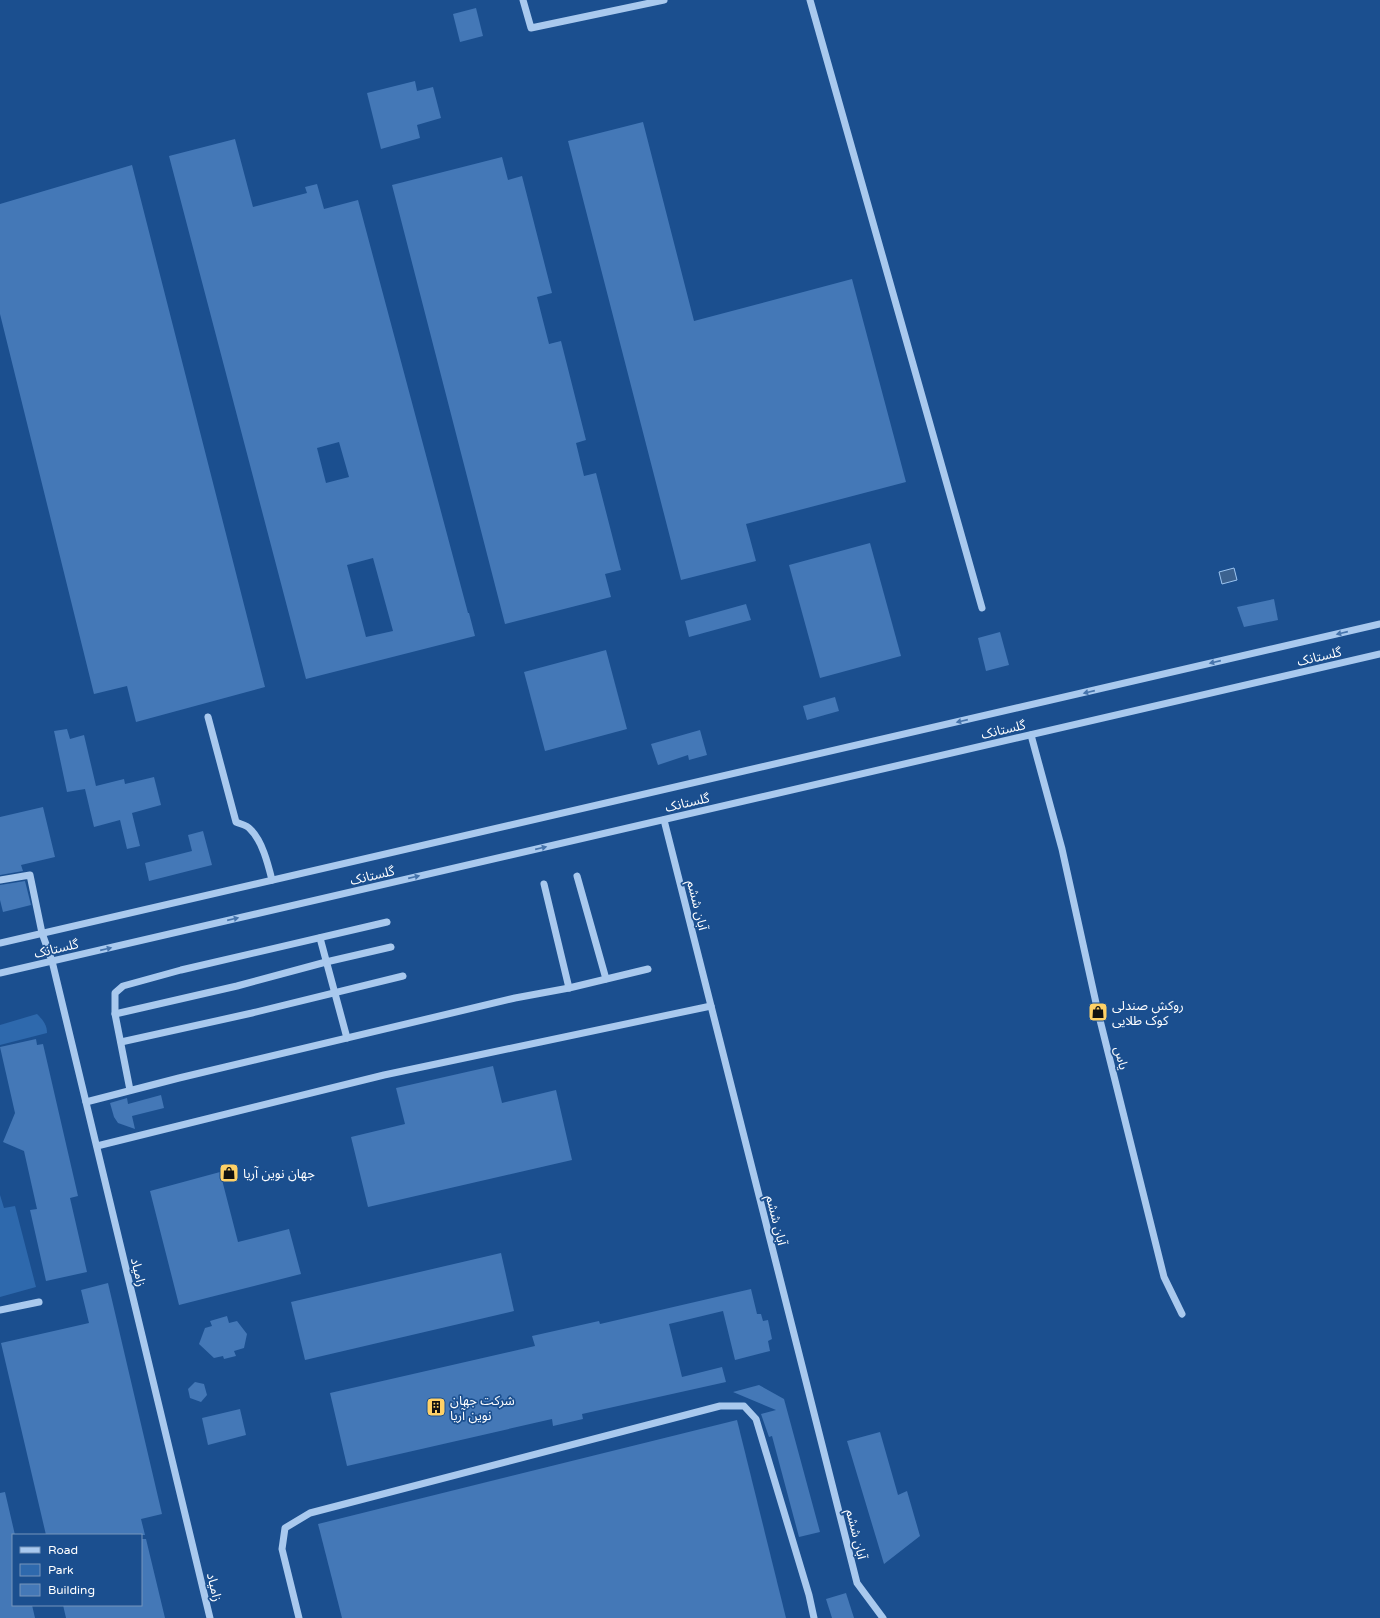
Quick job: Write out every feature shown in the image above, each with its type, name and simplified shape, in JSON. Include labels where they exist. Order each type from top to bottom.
[{"type":"street","points":[[523,0],[531,28],[664,0]]},
{"type":"street","points":[[810,0],[982,608]]},
{"type":"street","name":"گلستانک","points":[[0,943],[1380,624]]},
{"type":"street","name":"گلستانک","points":[[0,973],[1380,654]]},
{"type":"street","points":[[208,717],[236,822],[250,828],[260,844],[268,861],[272,880]]},
{"type":"street","name":"یاس","points":[[1032,735],[1062,849],[1098,1012],[1163,1270],[1182,1314]]},
{"type":"street","name":"آبان ششم","points":[[664,820],[857,1582],[883,1618]]},
{"type":"street","name":"زامیاد","points":[[0,880],[30,875],[42,933],[52,961],[210,1618]]},
{"type":"street","points":[[577,876],[606,979]]},
{"type":"street","points":[[544,884],[569,988]]},
{"type":"street","points":[[130,1090],[115,1014],[115,993],[123,986],[181,970],[387,922]]},
{"type":"street","points":[[320,938],[347,1038]]},
{"type":"street","points":[[115,1014],[237,986],[326,962],[391,947]]},
{"type":"street","points":[[86,1102],[130,1090],[515,998],[569,988],[648,969]]},
{"type":"street","points":[[121,1042],[403,976]]},
{"type":"street","points":[[97,1146],[384,1075],[711,1006]]},
{"type":"street","points":[[0,1310],[39,1302]]},
{"type":"street","points":[[299,1618],[282,1549],[285,1528],[310,1513],[720,1406],[744,1406],[756,1419],[809,1595],[814,1618]]},
{"type":"green space","points":[[37,1014],[44,1023],[47,1033],[0,1045],[0,1025]]},
{"type":"green space","points":[[0,1195],[4,1208],[15,1206],[36,1287],[0,1297]]},
{"type":"shaded area","points":[[1234,568],[1237,580],[1222,584],[1219,572]]},
{"type":"building","points":[[476,8],[483,36],[460,42],[453,14]]},
{"type":"building","points":[[415,81],[417,91],[433,87],[441,118],[417,125],[420,138],[381,149],[367,93]]},
{"type":"building","points":[[643,122],[694,321],[852,279],[906,482],[746,524],[756,561],[681,580],[568,141]]},
{"type":"building","points":[[235,139],[253,207],[307,193],[305,187],[317,184],[324,209],[358,200],[475,636],[306,679],[169,156]],"holes":[[[339,442],[349,477],[326,483],[317,448]],[[373,558],[393,631],[366,637],[347,565]]]},
{"type":"building","points":[[502,157],[508,180],[522,176],[552,293],[537,297],[549,344],[561,341],[586,440],[576,443],[584,476],[596,473],[621,570],[605,574],[611,597],[505,624],[392,185]]},
{"type":"building","points":[[132,165],[265,687],[136,722],[127,686],[94,694],[0,314],[0,204]]},
{"type":"building","points":[[870,543],[901,656],[820,678],[789,565]]},
{"type":"building","points":[[1274,599],[1278,620],[1244,627],[1237,607]]},
{"type":"building","points":[[746,604],[751,620],[689,637],[685,621]]},
{"type":"building","points":[[1000,632],[1009,665],[986,671],[978,638]]},
{"type":"building","points":[[606,650],[627,729],[545,751],[524,672]]},
{"type":"building","points":[[835,697],[839,711],[807,720],[803,706]]},
{"type":"building","points":[[67,729],[70,739],[84,735],[96,786],[124,779],[125,784],[154,777],[161,805],[132,813],[140,846],[127,849],[120,820],[94,827],[85,789],[67,792],[54,731]]},
{"type":"building","points":[[700,730],[707,755],[689,760],[688,755],[658,765],[651,744]]},
{"type":"building","points":[[43,807],[55,857],[21,865],[23,871],[0,875],[0,817]]},
{"type":"building","points":[[203,831],[212,865],[149,881],[145,863],[192,851],[188,835]]},
{"type":"building","points":[[25,881],[31,905],[3,912],[0,900],[0,885]]},
{"type":"building","points":[[36,1039],[37,1045],[43,1044],[78,1196],[70,1198],[87,1272],[46,1281],[30,1210],[37,1209],[24,1151],[3,1142],[15,1113],[0,1047]]},
{"type":"building","points":[[493,1066],[502,1103],[556,1090],[572,1160],[368,1207],[351,1137],[405,1124],[396,1088]]},
{"type":"building","points":[[161,1095],[164,1108],[132,1116],[135,1129],[118,1123],[114,1117],[110,1103],[127,1098],[128,1104]]},
{"type":"building","points":[[220,1172],[238,1242],[289,1229],[301,1274],[179,1305],[150,1191]]},
{"type":"building","points":[[501,1253],[514,1311],[305,1360],[291,1302]]},
{"type":"building","points":[[108,1283],[162,1514],[141,1519],[145,1535],[46,1534],[1,1343],[89,1323],[81,1290]]},
{"type":"building","points":[[751,1289],[757,1314],[761,1314],[763,1321],[768,1320],[772,1339],[768,1341],[770,1351],[735,1360],[723,1311],[669,1324],[682,1377],[722,1367],[726,1382],[582,1414],[583,1419],[553,1426],[552,1419],[347,1466],[330,1393],[535,1346],[532,1336],[599,1321],[600,1324]]},
{"type":"building","points":[[227,1316],[229,1323],[237,1321],[247,1334],[244,1348],[234,1351],[236,1356],[224,1359],[223,1356],[214,1358],[199,1344],[205,1328],[212,1326],[210,1321]]},
{"type":"building","points":[[195,1382],[204,1384],[207,1395],[201,1402],[190,1398],[188,1389]]},
{"type":"building","points":[[759,1385],[784,1399],[820,1532],[799,1537],[772,1436],[769,1437],[761,1414],[776,1410],[733,1392]]},
{"type":"building","points":[[240,1409],[246,1435],[208,1445],[202,1418]]},
{"type":"building","points":[[737,1420],[786,1618],[342,1618],[318,1524]]},
{"type":"building","points":[[880,1432],[898,1495],[907,1491],[920,1536],[884,1564],[847,1441]]},
{"type":"building","points":[[5,1492],[15,1534],[12,1534],[12,1606],[32,1606],[35,1618],[0,1618],[0,1493]]},
{"type":"building","points":[[142,1539],[146,1539],[165,1618],[66,1618],[63,1606],[142,1606]]},
{"type":"building","points":[[846,1593],[854,1618],[832,1618],[826,1599]]},
{"type":"place","name":"روکش صندلی کوک طلایی","points":[[1098,1012]]},
{"type":"place","name":"جهان نوین آریا","points":[[229,1173]]},
{"type":"place","name":"شرکت جهان نوین آریا","points":[[436,1407]]}]
